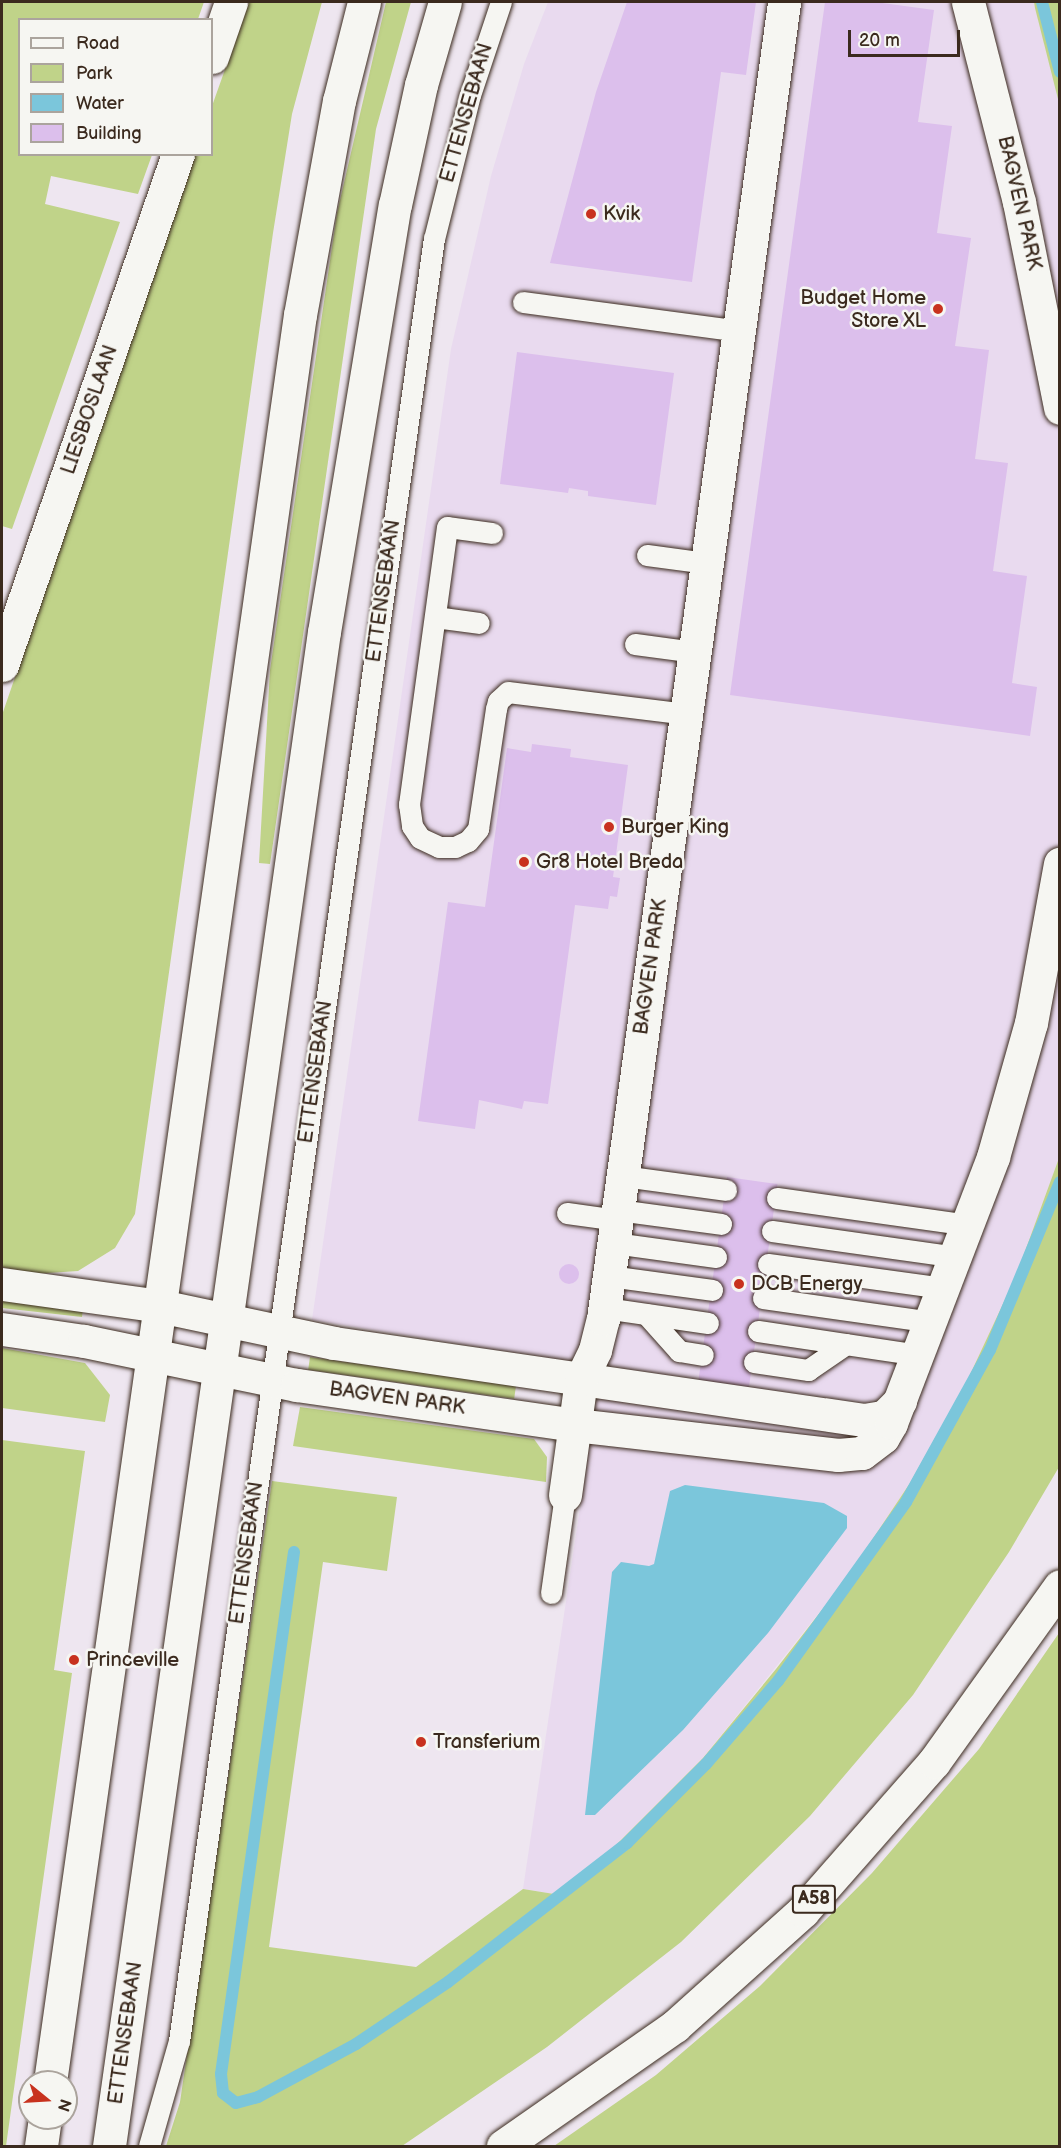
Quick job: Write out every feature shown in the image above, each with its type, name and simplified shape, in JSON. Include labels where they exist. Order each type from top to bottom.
[{"type":"main road","points":[[213,54],[231,2]]},
{"type":"main road","points":[[53,2070],[300,315],[336,113],[364,2]]},
{"type":"main road","name":"ETTENSEBAAN","points":[[109,2146],[324,632],[378,297],[407,140],[445,2]]},
{"type":"main road","name":"BAGVEN PARK","points":[[565,1496],[581,1378],[595,1350],[605,1308],[784,2]]},
{"type":"main road","name":"BAGVEN PARK","points":[[968,2],[1019,202],[1059,408]]},
{"type":"main road","name":"LIESBOSLAAN","points":[[2,665],[177,156]]},
{"type":"main road","name":"BAGVEN PARK","points":[[2,1329],[153,1355],[272,1379],[575,1425],[850,1455],[872,1449],[883,1437],[900,1401],[993,1157],[1031,1023],[1059,864]]},
{"type":"main road","points":[[2,1284],[160,1306],[278,1331],[864,1420],[884,1417],[900,1401]]},
{"type":"main road","name":"A58","points":[[503,2146],[675,2026],[804,1911],[934,1762],[1059,1586]]},
{"type":"main road","points":[[41,2146],[43,2130]]},
{"type":"lane","name":"ETTENSEBAAN","points":[[149,2146],[179,2041],[434,239],[470,95],[501,2]]},
{"type":"lane","points":[[523,302],[739,331]]},
{"type":"lane","points":[[492,533],[447,527],[410,812],[415,833],[439,847],[462,845],[478,829],[496,709],[502,695],[516,692],[686,714]]},
{"type":"lane","points":[[647,555],[707,563]]},
{"type":"lane","points":[[433,626],[479,623]]},
{"type":"lane","points":[[635,644],[694,652]]},
{"type":"lane","points":[[623,1176],[726,1190]]},
{"type":"lane","points":[[777,1198],[968,1225]]},
{"type":"lane","points":[[567,1213],[616,1224],[717,1257]]},
{"type":"lane","points":[[616,1224],[721,1224]]},
{"type":"lane","points":[[772,1231],[956,1257]]},
{"type":"lane","points":[[768,1264],[944,1288]]},
{"type":"lane","points":[[609,1276],[712,1290]]},
{"type":"lane","points":[[763,1298],[931,1322]]},
{"type":"lane","points":[[605,1308],[708,1323]]},
{"type":"lane","points":[[646,1314],[679,1351],[703,1355]]},
{"type":"lane","points":[[758,1331],[918,1355]]},
{"type":"lane","points":[[754,1362],[808,1370],[846,1344]]},
{"type":"lane","name":"BAGVEN PARK","points":[[551,1593],[565,1496]]},
{"type":"shaded area","points":[[548,2],[1034,2],[1060,103],[1059,1158],[1016,1277],[967,1381],[910,1483],[846,1579],[703,1758],[613,1848],[554,1894],[523,1889],[601,1367],[312,1320],[451,349],[491,176],[524,64]]},
{"type":"green space","points":[[2,2],[204,2],[198,18],[18,18],[18,156],[152,156],[138,194],[51,176],[45,204],[120,222],[12,529],[2,526]]},
{"type":"green space","points":[[249,2],[322,2],[292,114],[273,233],[135,1214],[115,1248],[78,1271],[33,1274],[2,1267],[2,715],[195,156],[213,156],[213,103]]},
{"type":"green space","points":[[386,2],[411,2],[376,129],[270,864],[259,863],[270,670],[337,213]]},
{"type":"green space","points":[[1034,2],[1059,2],[1059,103],[1035,8]]},
{"type":"green space","points":[[1059,1158],[1059,1467],[1009,1552],[913,1695],[810,1816],[681,1942],[547,2047],[402,2146],[166,2146],[180,2102],[272,1481],[397,1497],[387,1571],[323,1562],[269,1947],[416,1967],[523,1889],[554,1894],[613,1848],[703,1758],[776,1669],[846,1579],[910,1483],[967,1381],[1016,1276]]},
{"type":"green space","points":[[2,1295],[83,1308],[82,1317],[2,1308]]},
{"type":"green space","points":[[2,1348],[85,1363],[110,1395],[105,1422],[2,1408]]},
{"type":"green space","points":[[310,1357],[516,1386],[514,1399],[308,1370]]},
{"type":"green space","points":[[300,1407],[534,1439],[547,1457],[546,1482],[293,1446]]},
{"type":"green space","points":[[2,1440],[85,1451],[54,1670],[72,1673],[6,2146],[2,2146]]},
{"type":"green space","points":[[1059,1633],[1059,2146],[554,2146],[656,2075],[760,1986],[872,1873],[979,1749]]},
{"type":"water","points":[[685,1485],[824,1503],[847,1516],[847,1528],[768,1633],[683,1730],[595,1815],[585,1815],[612,1572],[621,1562],[649,1566],[654,1564],[670,1491]]},
{"type":"building","points":[[627,2],[756,2],[746,75],[721,72],[692,282],[550,263],[596,92]]},
{"type":"building","points":[[825,2],[875,2],[934,10],[918,122],[952,126],[937,233],[971,238],[955,346],[989,350],[975,459],[1008,463],[993,571],[1027,576],[1012,683],[1037,687],[1030,736],[730,695]]},
{"type":"building","points":[[517,352],[674,373],[656,505],[588,496],[588,491],[569,488],[568,493],[500,484]]},
{"type":"building","points":[[532,744],[571,749],[570,757],[628,765],[613,877],[620,878],[617,897],[610,896],[608,909],[575,905],[548,1104],[524,1101],[522,1109],[479,1100],[475,1129],[418,1121],[448,902],[485,907],[507,748],[531,752]]},
{"type":"building","points":[[727,1177],[778,1184],[748,1391],[698,1384]]},
{"type":"building","points":[[569,1264],[576,1267],[579,1274],[576,1281],[569,1284],[562,1281],[559,1274],[562,1267]]},
{"type":"waterway","points":[[1042,2],[1060,72]]},
{"type":"waterway","points":[[294,1552],[221,2074],[223,2093],[236,2103],[258,2097],[356,2044],[448,1982],[627,1843],[706,1764],[778,1681],[906,1502],[990,1350],[1060,1182]]},
{"type":"place","name":"Kvik","points":[[591,214]]},
{"type":"place","name":"Budget Home Store XL","points":[[938,309]]},
{"type":"place","name":"Burger King","points":[[609,827]]},
{"type":"place","name":"Gr8 Hotel Breda","points":[[524,862]]},
{"type":"place","name":"DCB Energy","points":[[739,1284]]},
{"type":"place","name":"Princeville","points":[[74,1660]]},
{"type":"place","name":"Transferium","points":[[421,1742]]}]
